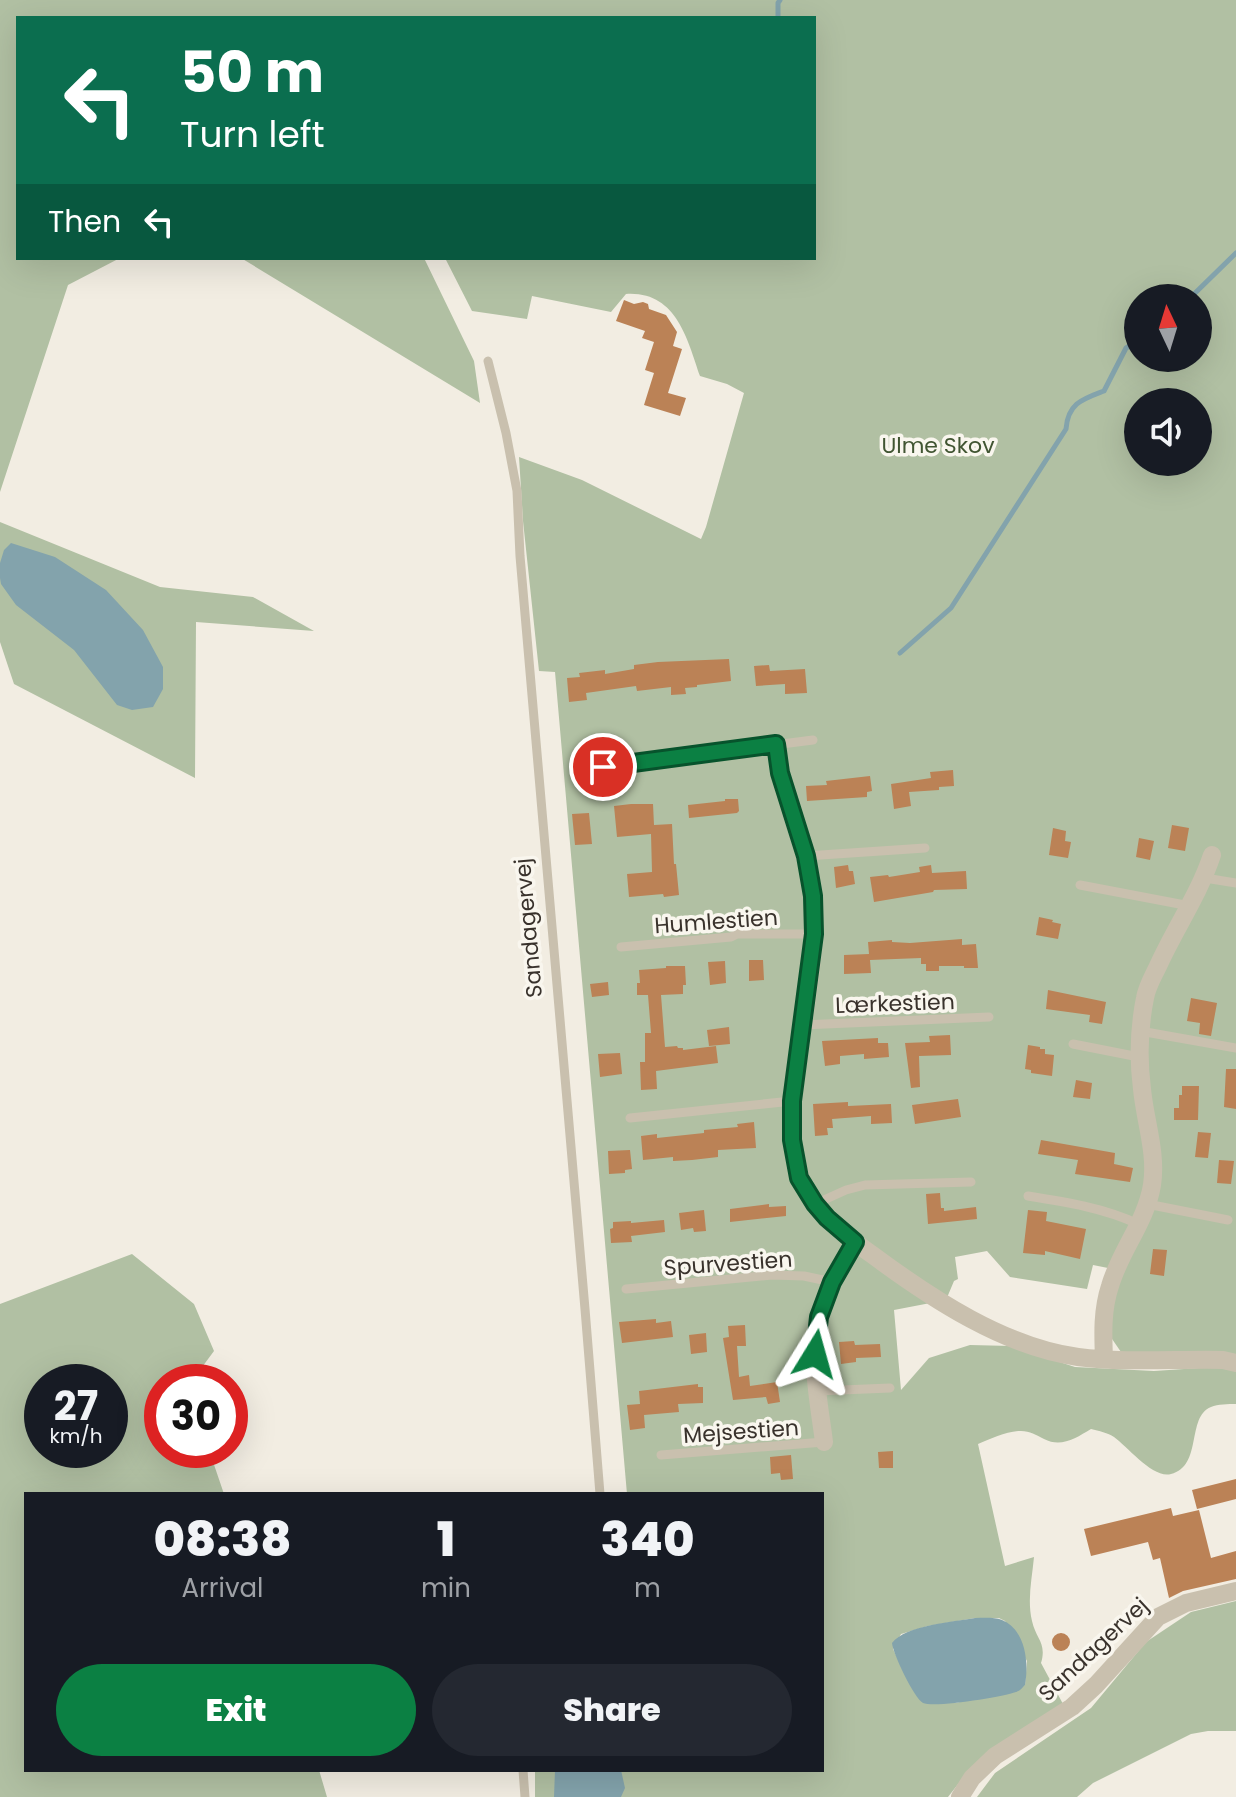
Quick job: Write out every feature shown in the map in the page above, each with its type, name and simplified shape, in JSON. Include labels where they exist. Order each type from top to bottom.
[{"type":"street","points":[[776,744],[780,773],[806,856],[813,896],[814,934],[792,1101],[792,1140],[799,1178],[815,1204],[855,1242],[905,1279],[953,1309],[1003,1334],[1046,1350],[1077,1357],[1223,1360],[1236,1363]]},
{"type":"street","points":[[1104,1359],[1103,1321],[1109,1288],[1147,1204],[1154,1170],[1139,1057],[1145,994],[1205,878],[1212,855]]},
{"type":"street","points":[[824,1442],[815,1354],[819,1317],[832,1282],[855,1242]]},
{"type":"street","name":"Sandagervej","points":[[960,1797],[972,1778],[995,1756],[1072,1707],[1158,1617],[1186,1603],[1236,1591]]},
{"type":"lane","name":"Sandagervej","points":[[488,361],[517,491],[521,571],[600,1492]]},
{"type":"lane","points":[[603,767],[813,740]]},
{"type":"lane","points":[[806,856],[925,848]]},
{"type":"lane","points":[[1205,878],[1236,883]]},
{"type":"lane","points":[[1080,885],[1190,906]]},
{"type":"lane","name":"Humlestien","points":[[621,947],[737,934],[814,934]]},
{"type":"lane","name":"Lærkestien","points":[[802,1025],[989,1017]]},
{"type":"lane","points":[[1140,1031],[1236,1048]]},
{"type":"lane","points":[[1073,1044],[1139,1057]]},
{"type":"lane","points":[[630,1118],[792,1101]]},
{"type":"lane","points":[[815,1204],[865,1185],[971,1182]]},
{"type":"lane","points":[[1028,1196],[1121,1216],[1138,1224]]},
{"type":"lane","points":[[1147,1204],[1228,1220]]},
{"type":"lane","name":"Spurvestien","points":[[626,1289],[772,1275],[804,1276],[832,1282]]},
{"type":"lane","points":[[818,1391],[890,1388]]},
{"type":"lane","name":"Mejsestien","points":[[661,1455],[824,1442]]},
{"type":"lane","points":[[523,1772],[525,1797]]},
{"type":"green space","name":"Ulme Skov","points":[[0,0],[1236,0],[1236,1357],[1121,1352],[1110,1336],[1112,1302],[1123,1271],[1093,1265],[1087,1289],[1010,1277],[987,1251],[955,1257],[958,1279],[954,1281],[946,1300],[894,1310],[901,1390],[929,1358],[970,1345],[1011,1346],[1075,1367],[1154,1371],[1214,1367],[1236,1371],[1236,1404],[1214,1406],[1203,1412],[1187,1462],[1171,1474],[1156,1472],[1114,1437],[1091,1429],[1062,1442],[1050,1442],[1021,1431],[978,1444],[1005,1566],[1034,1557],[1030,1597],[1032,1621],[1042,1646],[1041,1663],[1063,1704],[966,1774],[948,1797],[535,1797],[535,1772],[824,1772],[824,1492],[627,1492],[555,672],[539,671],[523,521],[519,457],[582,480],[701,539],[744,393],[700,376],[677,320],[657,300],[626,294],[611,312],[532,296],[527,319],[472,311],[446,260],[816,260],[816,16],[16,16],[16,260],[116,260],[68,285],[0,492]],"holes":[[[975,1618],[1005,1621],[1027,1661],[1025,1685],[956,1703],[924,1703],[908,1680],[893,1649],[901,1634]]]},
{"type":"green space","points":[[244,260],[425,260],[474,361],[480,403]]},
{"type":"green space","points":[[0,522],[160,587],[253,597],[314,631],[196,622],[195,778],[14,684],[0,642]]},
{"type":"green space","points":[[132,1254],[194,1304],[214,1351],[204,1364],[144,1364],[144,1468],[215,1468],[223,1492],[24,1492],[24,1772],[320,1772],[327,1797],[0,1797],[0,1304]]},
{"type":"green space","points":[[1236,1601],[1236,1731],[1191,1734],[1093,1783],[1077,1797],[977,1797],[995,1773],[1091,1708],[1146,1642],[1191,1612]]},
{"type":"water","points":[[11,543],[55,557],[106,590],[143,630],[163,667],[163,689],[153,707],[132,710],[117,705],[74,650],[16,605],[0,578],[4,550]]},
{"type":"water","points":[[975,1618],[1002,1620],[1016,1631],[1026,1657],[1025,1685],[1016,1692],[984,1699],[923,1703],[904,1675],[892,1643],[919,1628]]},
{"type":"water","points":[[555,1772],[621,1772],[625,1788],[621,1797],[554,1797]]},
{"type":"building","points":[[624,300],[648,304],[649,309],[666,315],[677,332],[673,346],[682,349],[668,393],[686,398],[680,416],[644,405],[654,373],[645,370],[654,342],[642,338],[645,331],[616,321]]},
{"type":"building","points":[[729,659],[731,681],[685,688],[686,694],[671,695],[671,687],[637,691],[636,686],[586,693],[587,700],[569,702],[567,678],[580,677],[579,673],[605,670],[605,674],[658,662]]},
{"type":"building","points":[[769,665],[770,671],[805,669],[807,693],[785,694],[785,684],[756,686],[754,666]]},
{"type":"building","points":[[953,770],[954,786],[909,792],[911,806],[894,809],[891,784],[931,778],[930,772]]},
{"type":"building","points":[[870,776],[872,791],[867,792],[867,797],[807,801],[806,786]]},
{"type":"building","points":[[738,799],[737,813],[689,818],[688,805]]},
{"type":"building","points":[[653,804],[654,825],[672,824],[679,895],[629,897],[627,874],[652,872],[651,834],[617,837],[614,806]]},
{"type":"building","points":[[589,813],[592,844],[575,845],[572,814]]},
{"type":"building","points":[[1172,825],[1189,828],[1185,851],[1168,848]]},
{"type":"building","points":[[1053,828],[1066,831],[1065,841],[1071,842],[1068,858],[1049,855]]},
{"type":"building","points":[[1139,838],[1154,841],[1150,860],[1136,857]]},
{"type":"building","points":[[848,865],[849,871],[853,871],[855,884],[836,888],[834,867]]},
{"type":"building","points":[[931,865],[932,873],[966,871],[967,889],[934,890],[874,902],[870,877],[920,872],[919,867]]},
{"type":"building","points":[[1039,917],[1061,924],[1058,939],[1036,935]]},
{"type":"building","points":[[962,939],[962,945],[976,944],[978,968],[939,966],[939,971],[926,971],[926,964],[921,964],[921,958],[870,960],[871,973],[844,974],[844,955],[869,954],[868,942]]},
{"type":"building","points":[[749,960],[763,960],[764,980],[749,981]]},
{"type":"building","points":[[725,961],[726,983],[710,985],[708,962]]},
{"type":"building","points":[[685,966],[686,985],[683,985],[683,994],[661,995],[665,1047],[677,1046],[683,1050],[716,1046],[718,1063],[656,1071],[657,1089],[641,1090],[640,1062],[645,1062],[645,1033],[651,1033],[648,995],[637,995],[639,970]]},
{"type":"building","points":[[608,982],[609,995],[592,997],[590,984]]},
{"type":"building","points":[[1048,990],[1106,1002],[1102,1024],[1089,1022],[1090,1015],[1046,1009]]},
{"type":"building","points":[[1191,998],[1217,1003],[1211,1036],[1199,1034],[1200,1023],[1187,1021]]},
{"type":"building","points":[[729,1027],[730,1044],[709,1046],[707,1030]]},
{"type":"building","points":[[950,1035],[951,1055],[919,1056],[920,1087],[911,1088],[905,1043],[930,1042],[929,1036]]},
{"type":"building","points":[[878,1038],[878,1043],[888,1043],[889,1057],[864,1059],[864,1054],[840,1056],[840,1064],[825,1066],[822,1041]]},
{"type":"building","points":[[1028,1045],[1040,1047],[1045,1049],[1045,1054],[1054,1055],[1052,1076],[1025,1069]]},
{"type":"building","points":[[620,1053],[622,1074],[600,1077],[598,1054]]},
{"type":"building","points":[[1226,1069],[1236,1069],[1236,1109],[1224,1107]]},
{"type":"building","points":[[1076,1080],[1092,1083],[1090,1099],[1073,1097]]},
{"type":"building","points":[[1182,1086],[1199,1086],[1198,1120],[1174,1120],[1174,1108],[1179,1108]]},
{"type":"building","points":[[958,1099],[961,1117],[915,1124],[912,1105]]},
{"type":"building","points":[[848,1102],[848,1106],[891,1104],[892,1123],[871,1124],[871,1116],[832,1119],[833,1128],[827,1128],[828,1135],[815,1136],[813,1104]]},
{"type":"building","points":[[754,1122],[756,1148],[718,1150],[718,1157],[692,1160],[673,1161],[673,1157],[643,1160],[641,1136],[657,1134],[657,1138],[704,1133],[704,1130],[738,1127],[737,1124]]},
{"type":"building","points":[[1198,1132],[1211,1133],[1208,1158],[1195,1157]]},
{"type":"building","points":[[1041,1140],[1115,1153],[1114,1164],[1133,1168],[1130,1182],[1075,1174],[1078,1160],[1038,1154]]},
{"type":"building","points":[[630,1150],[632,1169],[625,1170],[625,1173],[609,1174],[608,1151]]},
{"type":"building","points":[[1219,1160],[1234,1161],[1231,1184],[1217,1183]]},
{"type":"building","points":[[940,1193],[944,1211],[976,1207],[977,1219],[928,1224],[926,1194]]},
{"type":"building","points":[[769,1204],[769,1207],[786,1206],[786,1216],[730,1222],[730,1209]]},
{"type":"building","points":[[704,1210],[706,1231],[694,1232],[693,1228],[681,1230],[679,1213]]},
{"type":"building","points":[[1028,1210],[1047,1212],[1046,1221],[1086,1229],[1080,1259],[1045,1251],[1045,1255],[1023,1253]]},
{"type":"building","points":[[664,1220],[665,1232],[631,1236],[632,1242],[611,1243],[613,1222]]},
{"type":"building","points":[[1153,1249],[1167,1250],[1164,1276],[1150,1274]]},
{"type":"building","points":[[656,1319],[656,1323],[671,1321],[673,1337],[622,1343],[619,1322]]},
{"type":"building","points":[[745,1325],[746,1346],[737,1346],[739,1377],[749,1375],[750,1386],[777,1382],[780,1402],[768,1404],[766,1397],[733,1400],[723,1338],[729,1337],[728,1326]]},
{"type":"building","points":[[706,1333],[707,1352],[691,1354],[689,1335]]},
{"type":"building","points":[[854,1341],[855,1345],[880,1344],[881,1357],[856,1358],[856,1362],[841,1364],[839,1342]]},
{"type":"building","points":[[698,1384],[698,1387],[703,1387],[703,1403],[678,1404],[679,1412],[644,1415],[645,1428],[630,1430],[627,1405],[640,1404],[639,1391]]},
{"type":"building","points":[[893,1451],[893,1468],[879,1468],[878,1452]]},
{"type":"building","points":[[791,1455],[793,1479],[781,1480],[780,1473],[771,1474],[770,1457]]},
{"type":"building","points":[[1236,1479],[1236,1499],[1197,1509],[1192,1490]]},
{"type":"building","points":[[1171,1508],[1173,1516],[1199,1510],[1211,1558],[1236,1551],[1236,1579],[1183,1591],[1169,1598],[1160,1558],[1153,1560],[1148,1542],[1091,1556],[1084,1529]]},
{"type":"building","points":[[1061,1633],[1070,1642],[1061,1651],[1052,1642]]},
{"type":"waterway","points":[[778,16],[780,0]]},
{"type":"waterway","points":[[1204,284],[1236,253]]},
{"type":"waterway","points":[[900,653],[951,608],[1066,429],[1073,408],[1104,391],[1124,352]]},
{"type":"route","points":[[603,767],[776,744],[780,773],[806,856],[813,896],[814,934],[792,1101],[792,1140],[799,1178],[815,1204],[855,1242],[832,1282],[819,1317],[815,1354]]}]
